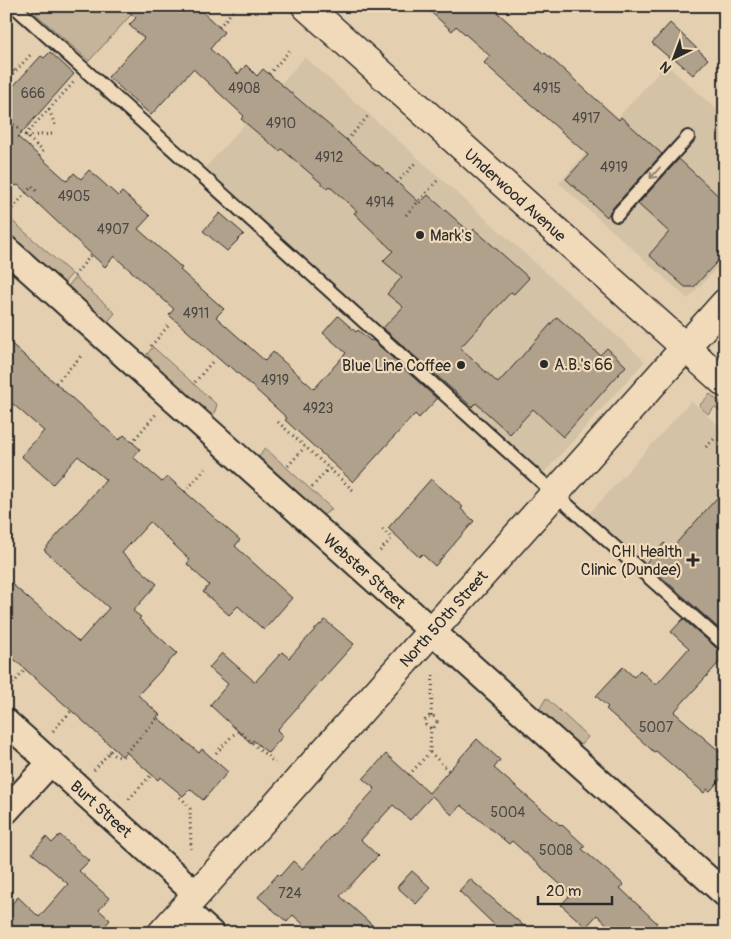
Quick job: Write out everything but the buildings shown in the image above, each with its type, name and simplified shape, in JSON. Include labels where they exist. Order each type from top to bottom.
[{"type":"street","name":"Underwood Avenue","points":[[306,6],[725,383]]},
{"type":"street","name":"Webster Street","points":[[6,249],[725,894]]},
{"type":"street","name":"North 50th Street","points":[[162,933],[725,303]]},
{"type":"street","name":"Burt Street","points":[[6,722],[51,762],[190,901],[211,933]]},
{"type":"street","points":[[6,811],[51,762]]},
{"type":"lane","points":[[14,6],[725,645]]},
{"type":"lane","points":[[617,215],[688,137]]},
{"type":"path","points":[[219,27],[237,6]]},
{"type":"path","points":[[269,74],[292,48]]},
{"type":"path","points":[[6,82],[31,54]]},
{"type":"path","points":[[6,64],[15,72]]},
{"type":"path","points":[[26,136],[78,78]]},
{"type":"path","points":[[49,110],[56,127]]},
{"type":"path","points":[[347,140],[368,116]]},
{"type":"path","points":[[6,118],[43,151],[37,158]]},
{"type":"path","points":[[26,136],[52,134]]},
{"type":"path","points":[[397,183],[416,162]]},
{"type":"path","points":[[406,215],[437,181]]},
{"type":"path","points":[[6,216],[32,186],[38,193]]},
{"type":"path","points":[[80,268],[91,255]]},
{"type":"path","points":[[148,350],[169,325]]},
{"type":"path","points":[[56,383],[81,356]]},
{"type":"path","points":[[195,382],[212,362]]},
{"type":"path","points":[[132,442],[161,408]]},
{"type":"path","points":[[278,422],[354,491]]},
{"type":"path","points":[[706,447],[714,438]]},
{"type":"path","points":[[288,466],[305,447]]},
{"type":"path","points":[[312,487],[329,468]]},
{"type":"path","points":[[185,492],[205,469]]},
{"type":"path","points":[[381,528],[392,538],[384,547]]},
{"type":"path","points":[[6,690],[26,669]]},
{"type":"path","points":[[431,716],[433,673]]},
{"type":"path","points":[[54,731],[71,711]]},
{"type":"path","points":[[109,752],[115,756],[122,757],[161,714]]},
{"type":"path","points":[[431,716],[425,721],[426,725],[431,727]]},
{"type":"path","points":[[431,716],[436,718],[437,722],[436,725],[431,727]]},
{"type":"path","points":[[410,775],[430,752],[431,727]]},
{"type":"path","points":[[216,753],[233,734],[239,731],[275,762]]},
{"type":"path","points":[[91,773],[113,748]]},
{"type":"path","points":[[430,752],[449,771]]},
{"type":"path","points":[[130,799],[152,774]]},
{"type":"path","points":[[180,797],[190,809],[192,849]]},
{"type":"shaded area","points":[[43,6],[139,6],[89,61],[36,14]]},
{"type":"shaded area","points":[[305,57],[645,361],[543,474],[203,170]]},
{"type":"shaded area","points":[[666,64],[725,117],[725,259],[688,299],[559,183]]},
{"type":"shaded area","points":[[8,217],[72,274],[63,284],[6,233],[6,219]]},
{"type":"shaded area","points":[[75,277],[115,313],[107,323],[67,288]]},
{"type":"shaded area","points":[[153,347],[217,405],[212,419],[153,366],[153,362],[147,354]]},
{"type":"shaded area","points":[[710,394],[725,407],[725,415],[715,407],[708,414],[699,406]]},
{"type":"shaded area","points":[[691,401],[725,431],[725,640],[587,516]]},
{"type":"shaded area","points":[[265,448],[332,509],[322,516],[258,459]]},
{"type":"shaded area","points":[[546,698],[588,737],[579,747],[539,710]]},
{"type":"place","name":"Mark's","points":[[420,235]]},
{"type":"place","name":"A.B.'s 66","points":[[544,364]]},
{"type":"place","name":"Blue Line Coffee","points":[[461,365]]},
{"type":"place","name":"CHI Health Clinic (Dundee)","points":[[693,560]]}]
